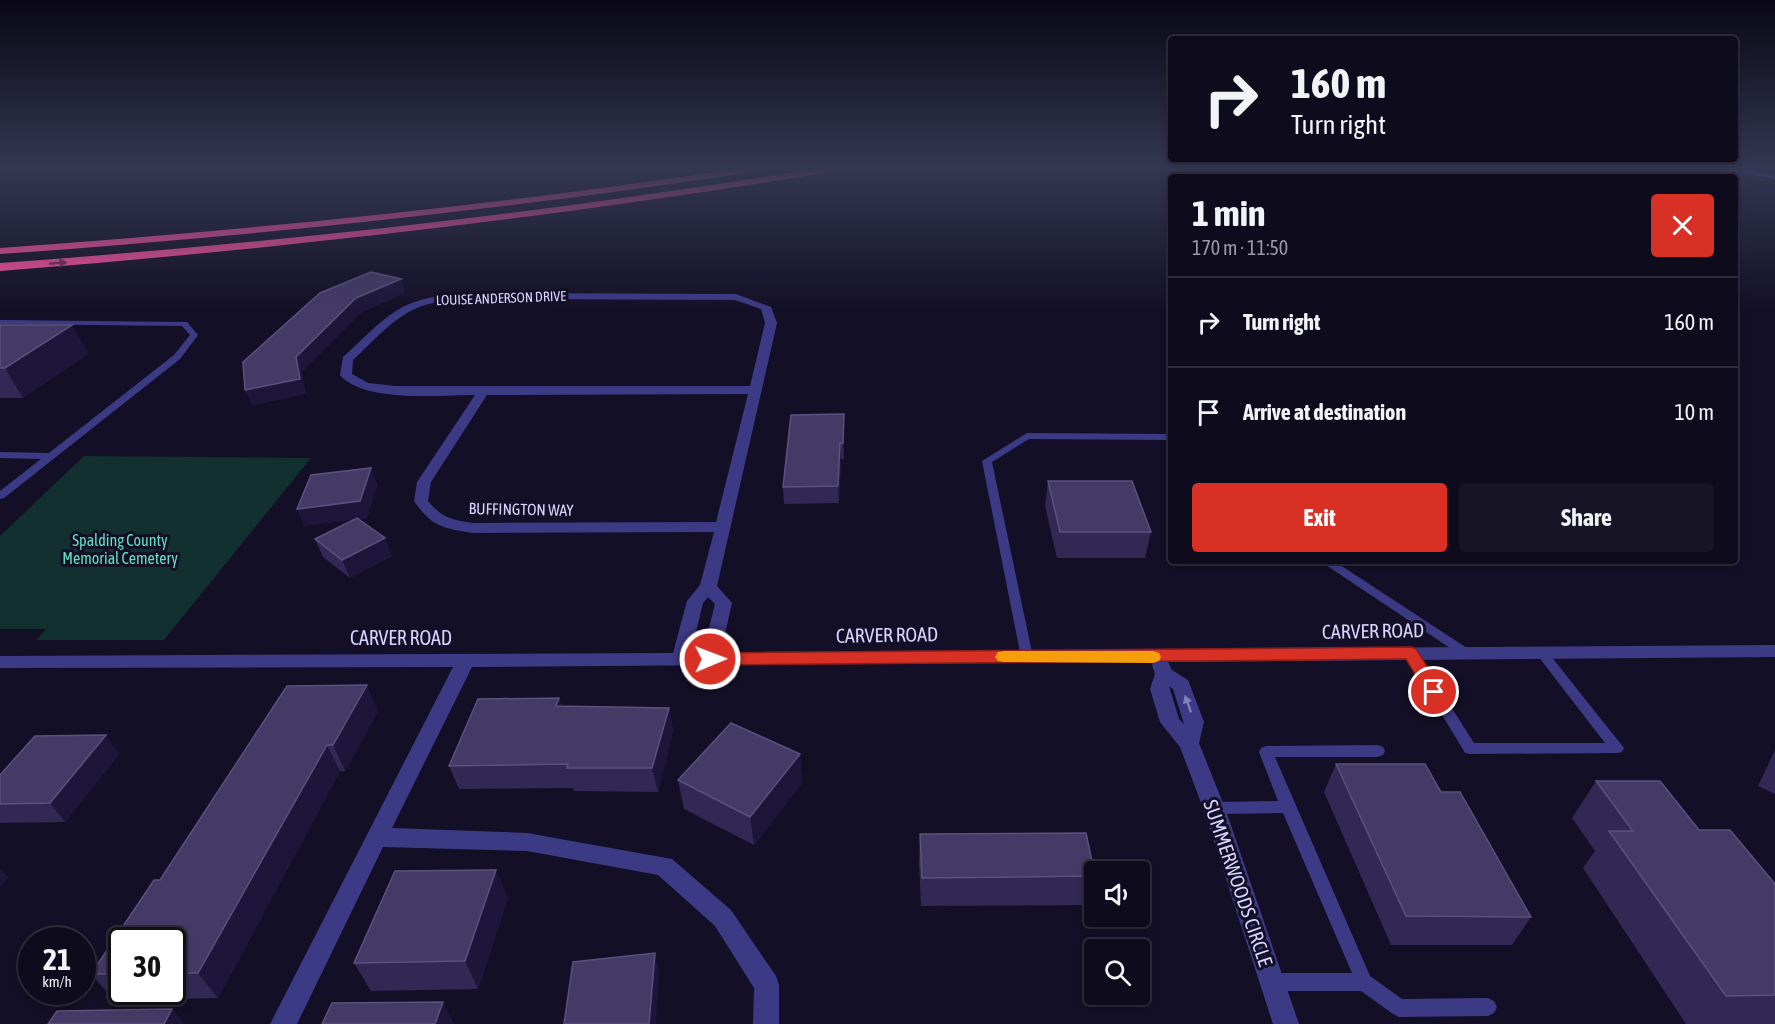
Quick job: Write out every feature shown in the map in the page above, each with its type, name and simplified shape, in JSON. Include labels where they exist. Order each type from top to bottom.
[{"type":"highway","points":[[0,251],[322,224],[392,216]]},
{"type":"highway","points":[[0,267],[177,252],[515,216]]},
{"type":"street","name":"LOUISE ANDERSON DRIVE","points":[[708,587],[756,390],[771,323],[766,307],[736,297],[509,296],[440,299],[417,304],[398,314],[347,359],[346,375],[357,384],[373,388],[756,390]]},
{"type":"street","name":"BUFFINGTON WAY","points":[[484,390],[424,482],[421,501],[433,518],[453,525],[473,528],[723,527]]},
{"type":"street","points":[[680,659],[694,601],[708,587],[724,603],[710,659]]},
{"type":"street","name":"CARVER ROAD","points":[[0,663],[1027,657],[1161,666],[1411,653],[1775,651]]},
{"type":"street","points":[[283,1024],[465,660]]},
{"type":"street","name":"SUMMERWOODS CIRCLE","points":[[1161,666],[1159,688],[1170,722],[1189,743],[1214,808],[1286,1024]]},
{"type":"street","points":[[377,837],[527,842],[664,866],[723,918],[767,985],[766,1024]]},
{"type":"lane","points":[[0,322],[184,324],[194,335],[177,357],[0,496]]},
{"type":"lane","points":[[1027,657],[987,461],[1027,436],[1168,437]]},
{"type":"lane","points":[[0,455],[51,456]]},
{"type":"lane","points":[[1331,564],[1466,653]]},
{"type":"lane","points":[[1411,653],[1470,749],[1617,748],[1542,653]]},
{"type":"lane","points":[[1378,751],[1266,752],[1364,982],[1399,1008],[1488,1007]]},
{"type":"lane","points":[[1214,808],[1288,807]]},
{"type":"lane","points":[[1272,982],[1364,982]]},
{"type":"green space","name":"Spalding County Memorial Cemetery","points":[[84,456],[311,458],[164,640],[36,640],[46,629],[0,629],[0,536]]},
{"type":"building","points":[[371,272],[401,279],[356,298],[296,357],[300,379],[245,390],[243,362],[320,293]]},
{"type":"building","points":[[0,325],[72,325],[5,368],[0,368]]},
{"type":"building","points":[[844,414],[838,486],[783,487],[791,415]]},
{"type":"building","points":[[371,468],[360,501],[297,509],[311,475]]},
{"type":"building","points":[[1048,481],[1132,481],[1151,532],[1060,532]]},
{"type":"building","points":[[357,518],[385,538],[342,560],[315,539]]},
{"type":"building","points":[[367,685],[333,745],[327,745],[198,973],[186,973],[186,927],[122,927],[154,880],[160,880],[287,686]]},
{"type":"building","points":[[559,698],[556,706],[669,708],[652,768],[567,768],[568,764],[449,766],[478,699]]},
{"type":"building","points":[[731,723],[800,754],[750,817],[678,780]]},
{"type":"building","points":[[106,735],[50,803],[0,804],[0,775],[35,736]]},
{"type":"building","points":[[1336,764],[1425,764],[1441,792],[1460,792],[1531,917],[1406,916]]},
{"type":"building","points":[[1596,781],[1660,781],[1699,830],[1730,830],[1775,884],[1775,995],[1726,996],[1609,831],[1633,831]]},
{"type":"building","points":[[1086,833],[1092,861],[1084,861],[1084,876],[922,878],[920,834]]},
{"type":"building","points":[[496,870],[465,961],[354,963],[395,871]]},
{"type":"building","points":[[108,949],[108,974],[96,974],[96,967]]},
{"type":"building","points":[[655,953],[649,1024],[564,1024],[573,962]]},
{"type":"building","points":[[443,1002],[435,1024],[322,1024],[332,1003]]},
{"type":"building","points":[[172,1009],[164,1024],[48,1024],[57,1011]]},
{"type":"slow traffic","points":[[1004,657],[1153,657]]},
{"type":"route","points":[[710,659],[976,656],[1158,657],[1411,653],[1434,692]]}]
